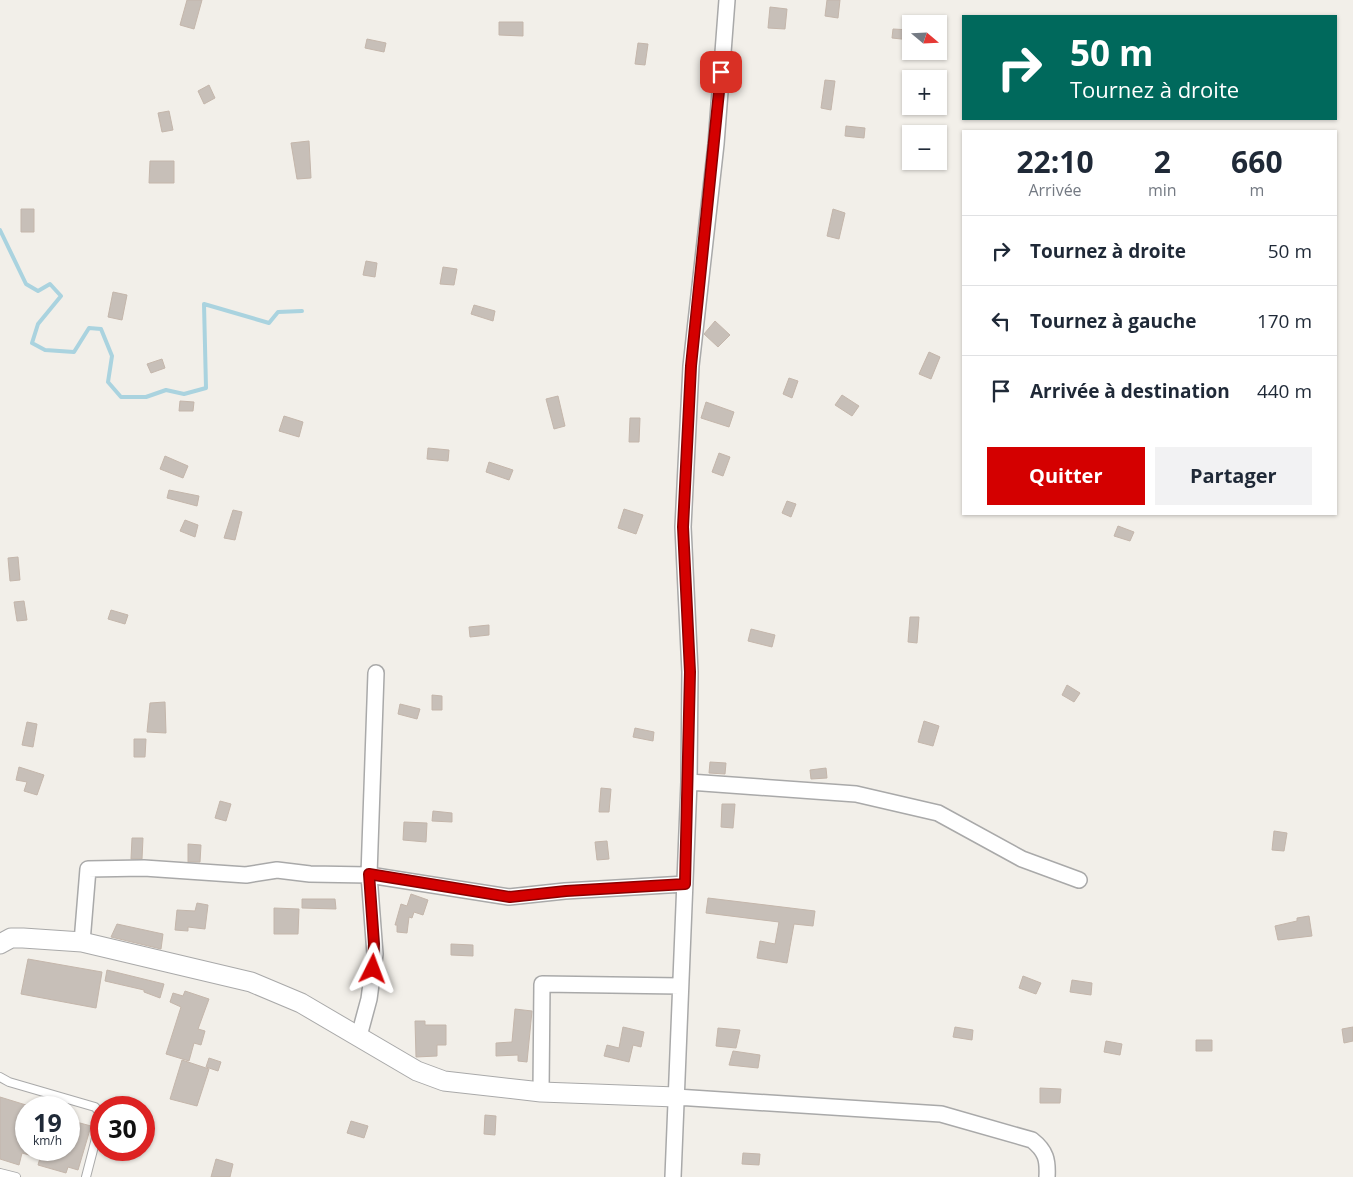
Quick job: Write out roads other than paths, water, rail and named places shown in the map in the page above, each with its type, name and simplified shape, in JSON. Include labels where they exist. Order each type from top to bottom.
[{"type":"street","points":[[673,1177],[689,782],[690,672],[683,527],[691,366],[716,144],[727,0]]},
{"type":"street","points":[[359,1036],[369,999],[375,954],[369,874],[376,673]]},
{"type":"street","points":[[689,782],[856,794],[938,813],[1022,859],[1079,880]]},
{"type":"street","points":[[82,942],[88,869],[144,868],[246,875],[277,870],[310,874],[369,874],[510,897],[566,891],[685,884]]},
{"type":"street","points":[[0,944],[11,938],[82,942],[251,982],[301,1003],[417,1070],[444,1081],[541,1092],[676,1097],[941,1114],[1032,1140],[1043,1148],[1048,1167],[1047,1177]]},
{"type":"street","points":[[541,1092],[542,984],[680,986]]},
{"type":"lane","points":[[0,1077],[9,1082],[90,1106]]},
{"type":"lane","points":[[86,1177],[90,1161]]},
{"type":"lane","points":[[0,1173],[16,1177]]},
{"type":"waterway","points":[[0,230],[26,284],[38,291],[50,284],[61,296],[38,324],[32,343],[45,350],[74,352],[89,328],[101,329],[112,356],[108,382],[121,397],[146,397],[166,390],[184,394],[206,388],[204,304],[269,323],[278,312],[302,311]]}]
